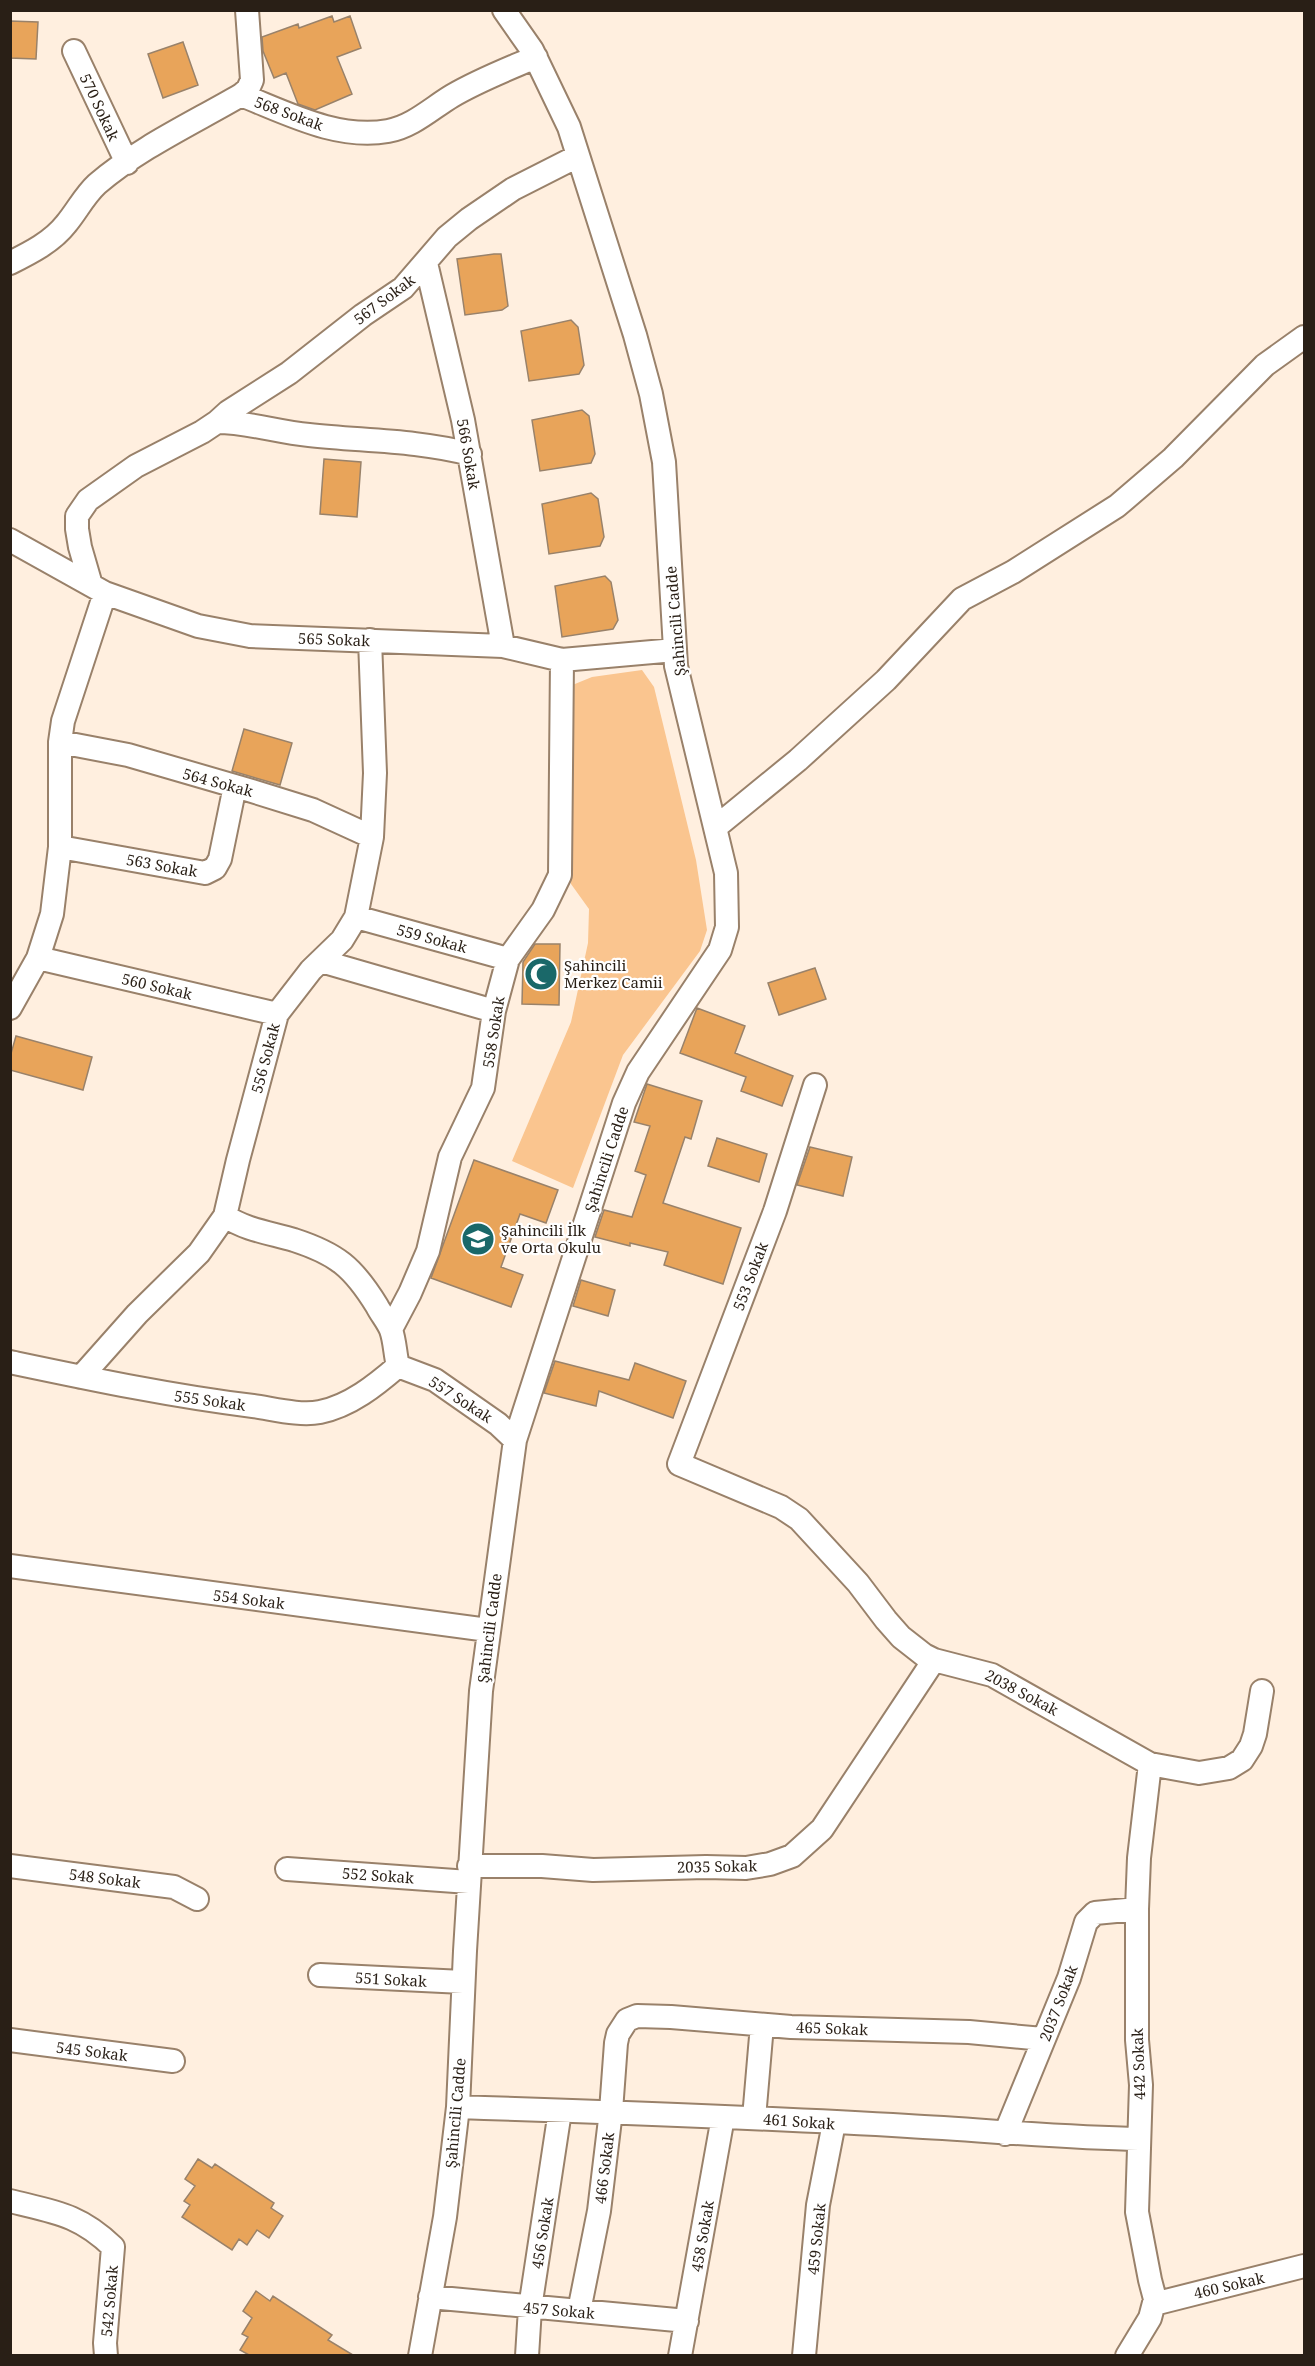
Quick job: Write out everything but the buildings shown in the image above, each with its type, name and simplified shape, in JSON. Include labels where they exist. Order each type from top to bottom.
[{"type":"street","points":[[241,95],[248,89],[252,80],[248,10]]},
{"type":"street","name":"Şahincili Cadde","points":[[420,2355],[445,2217],[458,2107],[463,1982],[481,1691],[515,1440],[624,1103],[639,1071],[720,950],[727,927],[726,873],[676,666],[664,462],[655,417],[635,335],[569,127],[536,57],[504,10]]},
{"type":"street","name":"570 Sokak","points":[[74,51],[127,163]]},
{"type":"street","name":"568 Sokak","points":[[10,263],[39,248],[65,226],[96,185],[127,163],[241,95],[308,122],[331,128],[388,131],[409,123],[464,90],[536,57]]},
{"type":"street","name":"567 Sokak","points":[[98,589],[80,548],[77,516],[80,509],[100,491],[136,466],[217,422],[228,412],[289,373],[363,315],[403,288],[447,237],[469,219],[513,189],[578,156]]},
{"type":"street","name":"566 Sokak","points":[[426,263],[444,346],[456,385],[470,454],[503,646]]},
{"type":"street","points":[[716,828],[798,760],[886,680],[962,599],[1013,572],[1117,506],[1173,458],[1265,365],[1305,337]]},
{"type":"street","points":[[217,422],[241,422],[307,435],[439,446],[470,454]]},
{"type":"street","name":"565 Sokak","points":[[10,540],[98,589],[198,626],[250,636],[503,646],[562,660],[675,650]]},
{"type":"street","points":[[10,1008],[38,958],[52,914],[60,847],[60,742],[63,720],[98,589]]},
{"type":"street","name":"556 Sokak","points":[[81,1377],[137,1314],[199,1252],[225,1216],[277,1014],[311,970],[342,940],[356,917],[372,837],[375,773],[370,639]]},
{"type":"street","name":"558 Sokak","points":[[391,1329],[428,1251],[450,1157],[483,1088],[494,1011],[508,959],[543,910],[560,875],[562,660]]},
{"type":"street","name":"564 Sokak","points":[[60,742],[128,755],[235,786],[313,810],[372,837]]},
{"type":"street","name":"563 Sokak","points":[[60,847],[206,873],[215,868],[225,844],[235,786]]},
{"type":"street","name":"559 Sokak","points":[[356,917],[508,959]]},
{"type":"street","name":"560 Sokak","points":[[38,958],[277,1014]]},
{"type":"street","points":[[321,962],[494,1011]]},
{"type":"street","name":"553 Sokak","points":[[679,1464],[775,1211],[815,1085]]},
{"type":"street","points":[[225,1216],[253,1230],[294,1240],[331,1254],[348,1267],[364,1285],[391,1329],[398,1366]]},
{"type":"street","name":"555 Sokak","points":[[10,1362],[190,1398],[312,1413],[323,1411],[354,1398],[398,1366]]},
{"type":"street","name":"557 Sokak","points":[[398,1366],[435,1380],[498,1424],[515,1440]]},
{"type":"street","name":"2038 Sokak","points":[[679,1464],[781,1507],[799,1519],[858,1583],[901,1637],[924,1655],[934,1660],[992,1675],[1150,1764],[1199,1773],[1228,1768],[1242,1760],[1256,1734],[1262,1691]]},
{"type":"street","name":"554 Sokak","points":[[10,1566],[488,1630]]},
{"type":"street","name":"2035 Sokak","points":[[469,1874],[542,1866],[593,1870],[706,1866],[746,1869],[792,1856],[822,1829],[934,1660]]},
{"type":"street","name":"442 Sokak","points":[[1150,1764],[1139,1858],[1137,1909],[1137,2040],[1141,2085],[1137,2212],[1149,2280],[1155,2298],[1154,2304]]},
{"type":"street","name":"548 Sokak","points":[[10,1866],[174,1887],[197,1899]]},
{"type":"street","name":"552 Sokak","points":[[287,1869],[469,1874]]},
{"type":"street","name":"2037 Sokak","points":[[1005,2134],[1069,1978],[1086,1922],[1095,1913],[1137,1909]]},
{"type":"street","name":"551 Sokak","points":[[320,1975],[463,1982]]},
{"type":"street","name":"465 Sokak","points":[[623,2024],[637,2016],[762,2025],[969,2032],[1043,2039]]},
{"type":"street","name":"466 Sokak","points":[[579,2311],[598,2211],[611,2111],[616,2043],[623,2024]]},
{"type":"street","points":[[754,2118],[762,2025]]},
{"type":"street","name":"545 Sokak","points":[[10,2040],[173,2061]]},
{"type":"street","name":"461 Sokak","points":[[458,2107],[611,2111],[907,2126],[1005,2134],[1139,2139]]},
{"type":"street","name":"456 Sokak","points":[[527,2355],[530,2308],[560,2111]]},
{"type":"street","name":"458 Sokak","points":[[680,2355],[723,2117]]},
{"type":"street","name":"459 Sokak","points":[[804,2355],[818,2205],[834,2123]]},
{"type":"street","name":"542 Sokak","points":[[10,2201],[69,2216],[95,2230],[113,2247],[106,2355]]},
{"type":"street","name":"460 Sokak","points":[[1154,2304],[1305,2266]]},
{"type":"street","name":"457 Sokak","points":[[430,2297],[687,2321]]},
{"type":"street","points":[[1127,2355],[1150,2318],[1154,2304]]},
{"type":"shaded area","points":[[642,670],[654,687],[696,860],[707,930],[700,951],[623,1055],[573,1188],[512,1161],[571,1022],[588,943],[589,909],[571,884],[570,686],[592,677]]},
{"type":"place","name":"Şahincili Merkez Camii","points":[[541,974]]},
{"type":"place","name":"Şahincili İlk ve Orta Okulu","points":[[478,1239]]}]
